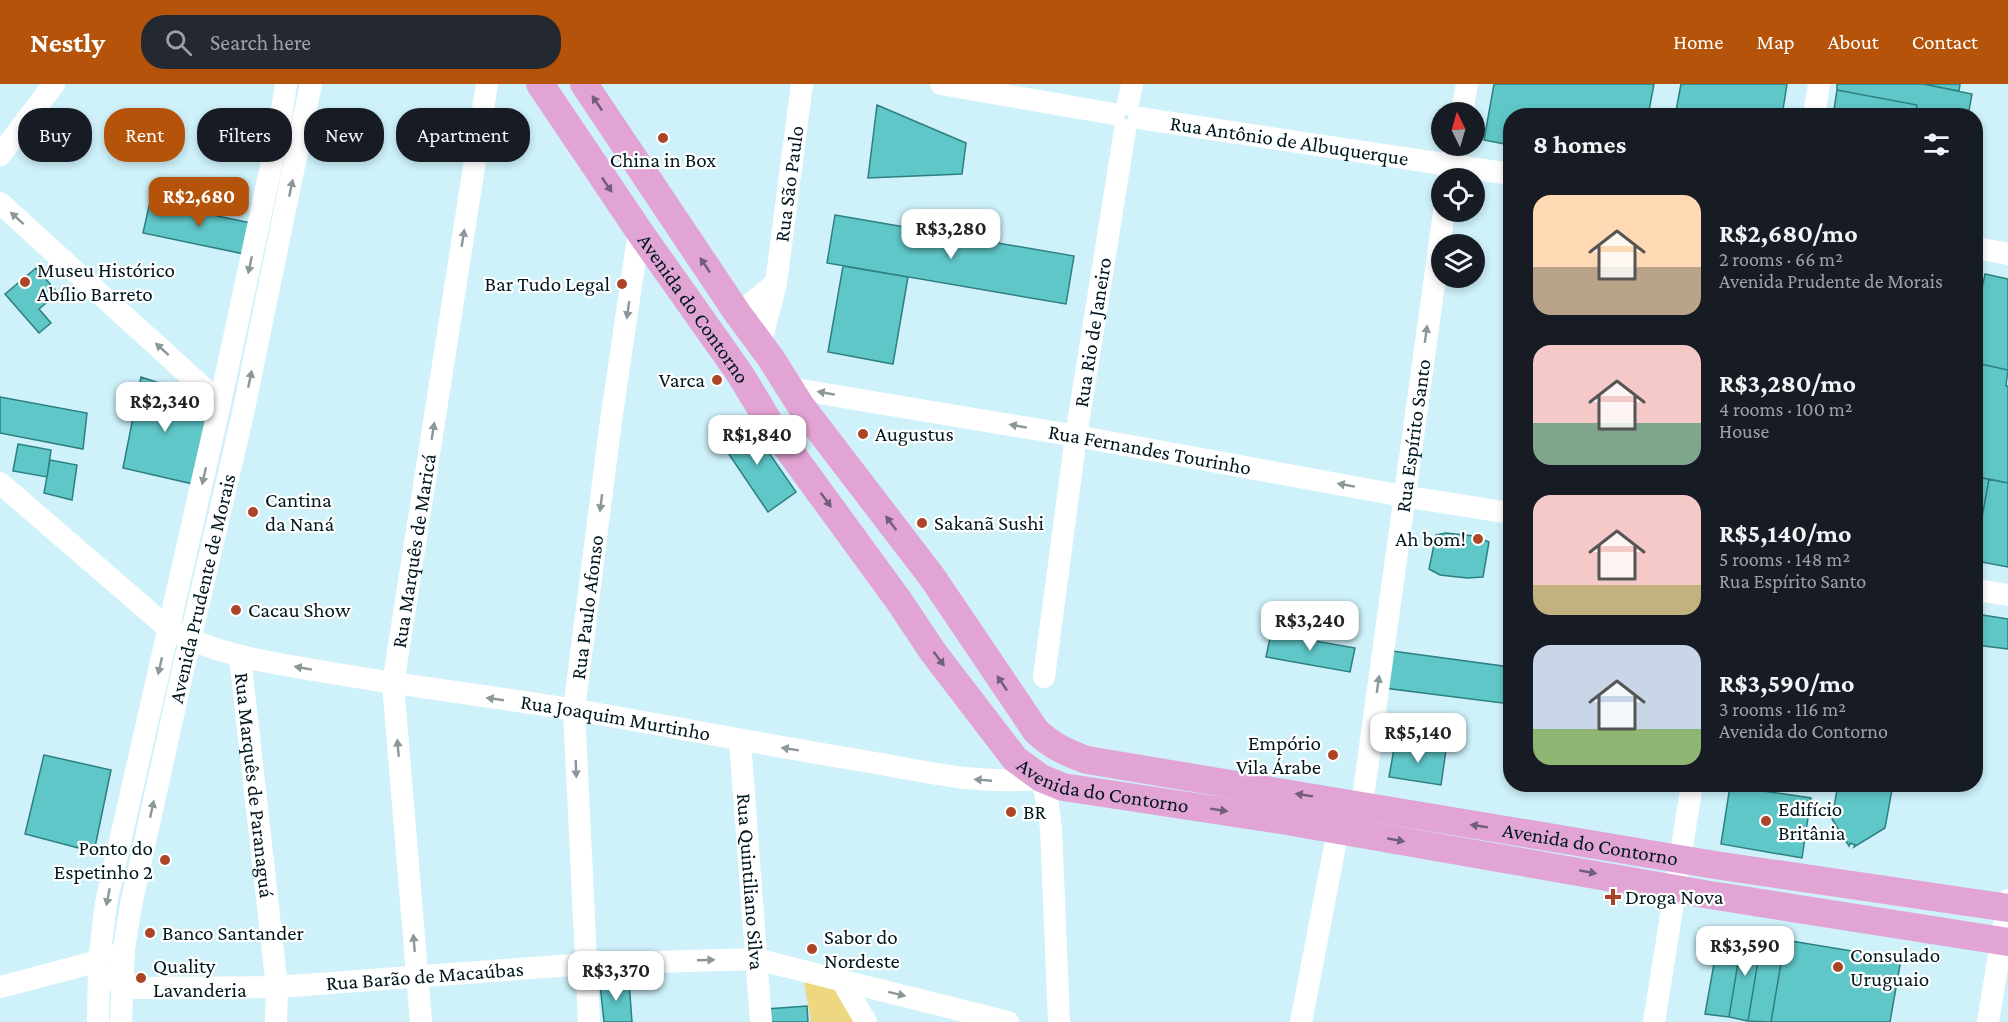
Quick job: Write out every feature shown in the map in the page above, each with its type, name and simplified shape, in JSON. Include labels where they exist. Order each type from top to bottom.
[{"type":"main road","name":"Avenida do Contorno","points":[[540,84],[639,231],[740,374],[772,427],[899,601],[933,652],[1015,759],[1041,778],[1063,787],[1338,830],[1710,895],[2005,942]]},
{"type":"main road","name":"Avenida do Contorno","points":[[584,84],[789,388],[932,577],[1036,731],[1063,752],[1087,760],[1682,859],[2008,905]]},
{"type":"main road","points":[[1041,778],[1087,760]]},
{"type":"street","points":[[0,155],[54,84]]},
{"type":"street","name":"Avenida Prudente de Morais","points":[[98,1022],[99,961],[106,903],[220,403],[279,129],[286,84]]},
{"type":"street","name":"Avenida Prudente de Morais","points":[[121,1022],[124,949],[131,905],[242,418],[311,84]]},
{"type":"street","name":"Rua Marquês de Maricá","points":[[421,1022],[393,684],[488,84]]},
{"type":"street","name":"Rua São Paulo","points":[[760,345],[776,284],[802,84]]},
{"type":"street","name":"Rua Antônio de Albuquerque","points":[[940,84],[1128,110],[1503,173]]},
{"type":"street","points":[[1464,102],[1467,84]]},
{"type":"street","points":[[1815,108],[1819,84]]},
{"type":"street","name":"Rua Rio de Janeiro","points":[[1044,677],[1076,436],[1128,110]]},
{"type":"street","points":[[0,203],[220,403]]},
{"type":"street","name":"Rua Espírito Santo","points":[[1362,805],[1443,222]]},
{"type":"street","name":"Rua Paulo Afonso","points":[[589,1022],[574,710],[611,421],[639,231]]},
{"type":"street","points":[[1983,249],[2008,254]]},
{"type":"street","points":[[738,314],[776,284]]},
{"type":"street","name":"Rua Fernandes Tourinho","points":[[789,388],[1503,512]]},
{"type":"street","name":"Rua Joaquim Murtinho","points":[[0,483],[168,628],[190,640],[240,657],[393,684],[574,710],[740,741],[970,779],[1018,781],[1041,778]]},
{"type":"street","points":[[1983,591],[2008,595]]},
{"type":"street","name":"Rua Marquês de Paranaguá","points":[[240,657],[277,987],[276,1022]]},
{"type":"street","name":"Rua Quintiliano Silva","points":[[740,741],[761,1022]]},
{"type":"street","points":[[1041,778],[1051,829],[1059,1022]]},
{"type":"street","points":[[1654,1022],[1682,859],[1691,792]]},
{"type":"street","points":[[1301,1022],[1338,830],[1362,805]]},
{"type":"street","points":[[1988,1022],[2005,942],[2008,905]]},
{"type":"street","points":[[0,987],[99,961],[124,949]]},
{"type":"street","name":"Rua Barão de Macaúbas","points":[[122,988],[277,987],[585,964],[756,959],[1008,1022]]},
{"type":"street","points":[[99,961],[122,988]]},
{"type":"street","points":[[842,980],[866,1022]]},
{"type":"shaded area","points":[[803,977],[842,982],[864,1022],[811,1022]]},
{"type":"building","points":[[1494,84],[1654,84],[1650,108],[1503,108],[1503,144],[1485,140]]},
{"type":"building","points":[[1681,84],[1787,84],[1783,108],[1676,108]]},
{"type":"building","points":[[1837,84],[1923,84],[1972,94],[1969,108],[1916,108],[1917,105],[1837,90]]},
{"type":"building","points":[[1923,84],[1960,84],[1959,91]]},
{"type":"building","points":[[1837,90],[1917,105],[1916,108],[1834,108]]},
{"type":"building","points":[[877,105],[966,143],[962,174],[868,178]]},
{"type":"building","points":[[150,202],[256,224],[249,255],[143,233]]},
{"type":"building","points":[[835,215],[1074,256],[1066,304],[827,263]]},
{"type":"building","points":[[843,266],[908,277],[893,364],[828,352]]},
{"type":"building","points":[[36,268],[58,293],[39,309],[51,323],[39,333],[5,294]]},
{"type":"building","points":[[1985,274],[2008,279],[2008,370],[1983,365]]},
{"type":"building","points":[[1983,365],[2008,370],[2006,386],[2008,386],[2008,483],[1983,478]]},
{"type":"building","points":[[141,377],[174,388],[208,414],[193,484],[123,468]]},
{"type":"building","points":[[0,397],[87,413],[83,449],[0,433]]},
{"type":"building","points":[[747,421],[796,492],[768,512],[718,438]]},
{"type":"building","points":[[18,444],[51,450],[47,477],[13,471]]},
{"type":"building","points":[[50,460],[77,465],[72,500],[44,493]]},
{"type":"building","points":[[1983,478],[1989,479],[1983,512]]},
{"type":"building","points":[[1989,479],[2008,483],[2008,567],[1983,562],[1983,512]]},
{"type":"building","points":[[1446,533],[1474,536],[1489,542],[1483,577],[1440,575],[1429,569],[1436,535]]},
{"type":"building","points":[[1983,615],[2008,619],[2008,649],[1983,646]]},
{"type":"building","points":[[1271,633],[1355,648],[1350,672],[1266,657]]},
{"type":"building","points":[[1392,651],[1503,666],[1503,703],[1384,688]]},
{"type":"building","points":[[1395,743],[1446,750],[1441,785],[1389,777]]},
{"type":"building","points":[[44,755],[111,770],[94,852],[25,834]]},
{"type":"building","name":"Edifício Britânia","points":[[1729,792],[1770,792],[1811,798],[1802,858],[1721,844]]},
{"type":"building","points":[[1837,792],[1892,792],[1885,828],[1854,847],[1855,845],[1850,843],[1849,846],[1832,819]]},
{"type":"building","points":[[1743,933],[1762,937],[1748,1021],[1729,1017]]},
{"type":"building","points":[[1762,937],[1785,940],[1771,1022],[1748,1021]]},
{"type":"building","points":[[1785,940],[1901,959],[1890,1022],[1771,1022]]},
{"type":"building","points":[[1718,941],[1741,945],[1729,1017],[1705,1014]]},
{"type":"building","points":[[629,981],[632,1022],[604,1022],[600,984]]},
{"type":"building","points":[[807,1006],[808,1022],[767,1022],[766,1009]]},
{"type":"place","name":"China in Box","points":[[663,138]]},
{"type":"place","name":"Museu Histórico Abílio Barreto","points":[[25,282]]},
{"type":"place","name":"Bar Tudo Legal","points":[[622,284]]},
{"type":"place","name":"Varca","points":[[717,380]]},
{"type":"place","name":"Augustus","points":[[863,434]]},
{"type":"place","name":"Cantina da Naná","points":[[253,512]]},
{"type":"place","name":"Sakanã Sushi","points":[[922,523]]},
{"type":"place","name":"Ah bom!","points":[[1478,539]]},
{"type":"place","name":"Cacau Show","points":[[236,610]]},
{"type":"place","name":"Empório Vila Árabe","points":[[1333,755]]},
{"type":"place","name":"BR","points":[[1011,812]]},
{"type":"place","name":"Edifício Britânia","points":[[1766,821]]},
{"type":"place","name":"Ponto do Espetinho 2","points":[[165,860]]},
{"type":"place","name":"Droga Nova","points":[[1613,897]]},
{"type":"place","name":"Banco Santander","points":[[150,933]]},
{"type":"place","name":"Sabor do Nordeste","points":[[812,949]]},
{"type":"place","name":"Consulado Uruguaio","points":[[1838,967]]},
{"type":"place","name":"Quality Lavanderia","points":[[141,978]]}]
